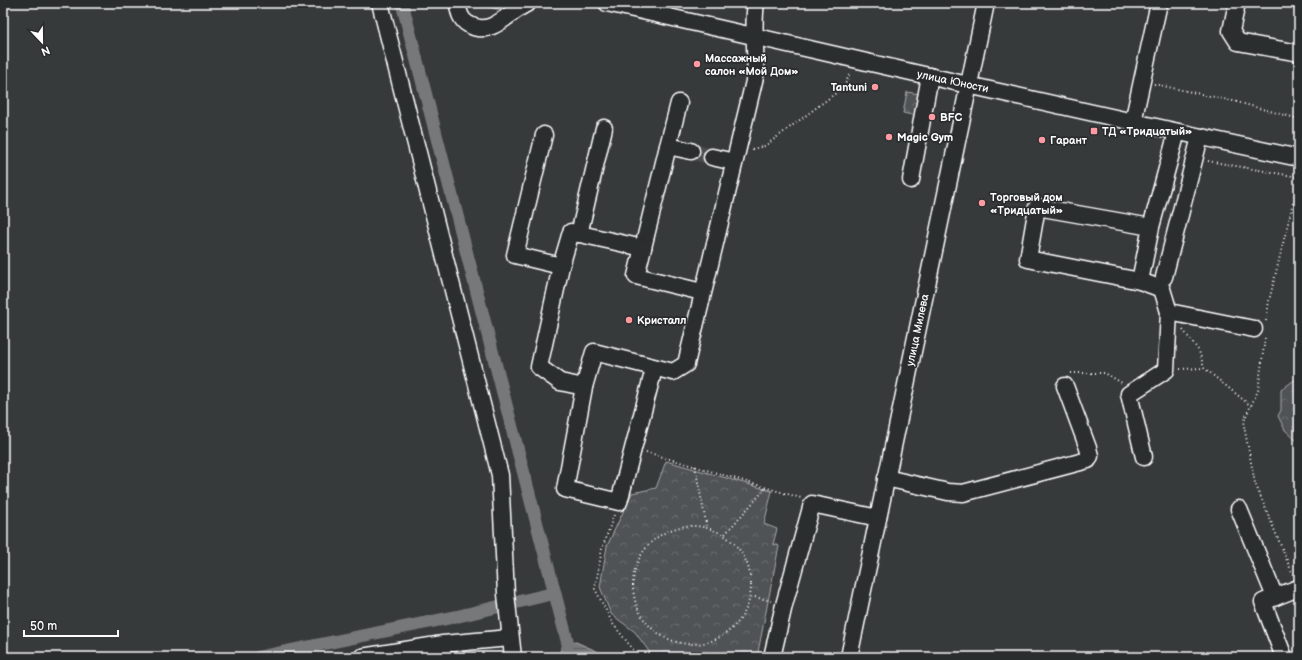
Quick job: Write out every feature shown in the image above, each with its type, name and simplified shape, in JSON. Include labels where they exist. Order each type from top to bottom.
[{"type":"street","points":[[380,3],[500,475],[506,594],[513,657]]},
{"type":"street","points":[[458,3],[459,12],[465,22],[471,27],[481,29],[497,24],[528,3]]},
{"type":"street","name":"улица Юности","points":[[607,3],[755,36],[856,61],[968,84],[1177,132],[1299,158]]},
{"type":"street","points":[[654,369],[619,502],[565,489],[584,387],[594,352],[654,369],[672,372],[686,364],[702,292],[755,77],[757,58],[753,22],[756,3]]},
{"type":"street","name":"улица Милева","points":[[849,657],[986,3]]},
{"type":"street","points":[[1133,122],[1159,3]]},
{"type":"street","points":[[1237,3],[1231,31],[1232,36],[1238,42],[1299,53]]},
{"type":"street","points":[[911,180],[930,76]]},
{"type":"street","points":[[679,103],[636,276],[702,292]]},
{"type":"street","points":[[579,234],[604,128]]},
{"type":"street","points":[[1140,281],[1151,227],[1177,132]]},
{"type":"street","points":[[544,135],[515,255],[561,266]]},
{"type":"street","points":[[1164,277],[1200,137]]},
{"type":"street","points":[[668,146],[691,152]]},
{"type":"street","points":[[712,157],[736,158]]},
{"type":"street","points":[[1144,457],[1129,394],[1166,370],[1169,312],[1162,288],[1140,281],[1028,259],[1037,208],[1151,227]]},
{"type":"street","points":[[584,387],[560,382],[539,367],[561,266],[571,232],[643,248]]},
{"type":"street","points":[[1169,312],[1262,328]]},
{"type":"street","points":[[886,478],[948,492],[963,493],[1088,460],[1090,456],[1088,448],[1065,386]]},
{"type":"street","points":[[772,657],[784,605],[812,504],[878,518]]},
{"type":"street","points":[[1239,509],[1275,597]]},
{"type":"street","points":[[1284,657],[1264,602],[1298,588]]},
{"type":"street","points":[[362,657],[444,644],[510,638]]},
{"type":"path","points":[[736,158],[765,146],[844,87],[856,61]]},
{"type":"path","points":[[1141,81],[1233,101],[1299,119]]},
{"type":"path","points":[[1194,159],[1299,177],[1294,204],[1262,328],[1258,391],[1244,426],[1254,483],[1298,588]]},
{"type":"path","points":[[1294,204],[1299,202]]},
{"type":"path","points":[[1169,312],[1199,351],[1204,368],[1251,406]]},
{"type":"path","points":[[1166,370],[1204,368]]},
{"type":"path","points":[[1065,386],[1071,373],[1105,373],[1135,390]]},
{"type":"path","points":[[633,448],[801,498],[812,504]]},
{"type":"path","points":[[695,466],[707,528]]},
{"type":"path","points":[[725,534],[766,488]]},
{"type":"path","points":[[619,502],[602,548],[595,589],[613,624],[639,657]]},
{"type":"path","points":[[688,526],[707,528],[725,534],[740,549],[750,573],[751,596],[745,612],[738,623],[728,632],[716,639],[704,643],[684,643],[665,637],[654,630],[645,620],[638,609],[634,596],[633,583],[635,570],[640,558],[657,537],[668,531],[688,526]]},
{"type":"path","points":[[751,596],[784,605]]},
{"type":"green space","points":[[474,3],[509,3],[508,12]]},
{"type":"green space","points":[[907,92],[926,95],[921,117],[903,113]]},
{"type":"green space","points":[[1297,378],[1299,379],[1299,443],[1285,430],[1278,416],[1281,410],[1281,390]]},
{"type":"green space","points":[[666,461],[772,491],[764,524],[777,529],[773,544],[779,546],[757,657],[653,657],[635,632],[611,614],[600,587],[607,546],[632,493],[656,488]]},
{"type":"shaded area","points":[[576,642],[601,653],[603,657],[557,657],[563,645]]},
{"type":"waterway","points":[[402,3],[568,644]]},
{"type":"waterway","points":[[259,657],[459,616],[555,593]]},
{"type":"tunnel","points":[[691,151],[712,157]]},
{"type":"place","name":"Массажный салон «Мой Дом»","points":[[697,64]]},
{"type":"place","name":"Tantuni","points":[[875,87]]},
{"type":"place","name":"BFC","points":[[932,117]]},
{"type":"place","name":"ТД «Тридцатый»","points":[[1094,131]]},
{"type":"place","name":"Magic Gym","points":[[889,137]]},
{"type":"place","name":"Гарант","points":[[1042,140]]},
{"type":"place","name":"Торговый дом «Тридцатый»","points":[[982,203]]},
{"type":"place","name":"Кристалл","points":[[629,320]]}]
